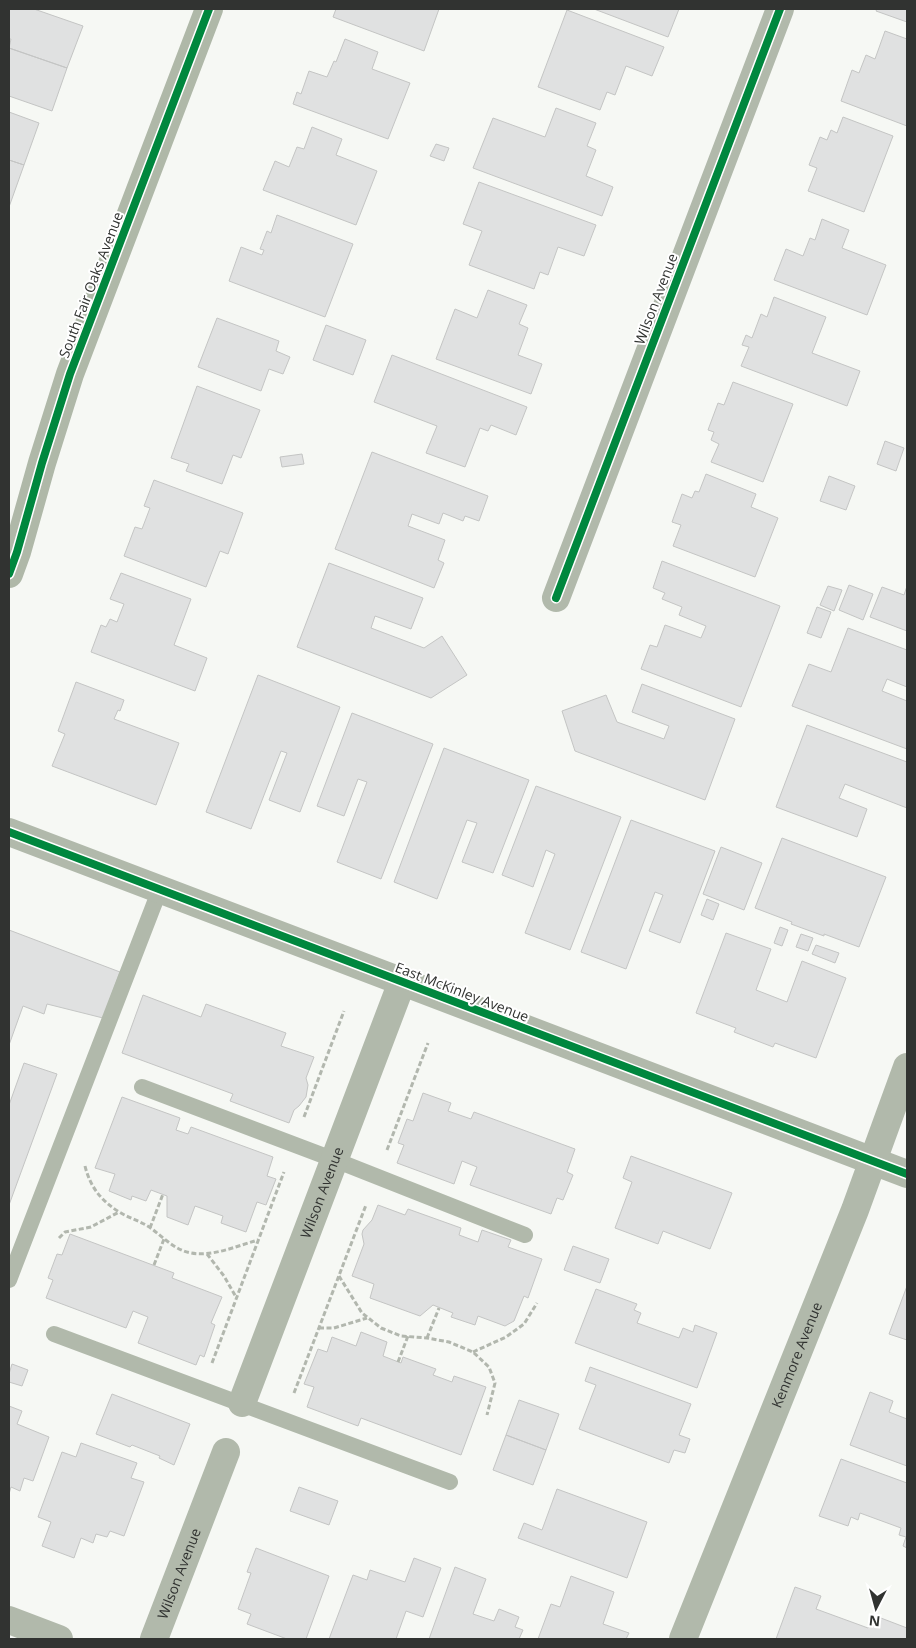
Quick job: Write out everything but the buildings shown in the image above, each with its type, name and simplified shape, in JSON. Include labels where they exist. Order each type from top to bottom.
[{"type":"main road","name":"South Fair Oaks Avenue","points":[[9,574],[70,374],[209,9]]},
{"type":"street","name":"Wilson Avenue","points":[[556,598],[780,9]]},
{"type":"street","name":"East McKinley Avenue","points":[[9,832],[907,1174]]},
{"type":"street","name":"Wilson Avenue","points":[[242,1404],[402,982]]},
{"type":"street","name":"Kenmore Avenue","points":[[682,1639],[855,1210],[907,1067]]},
{"type":"street","name":"Wilson Avenue","points":[[154,1639],[226,1452]]},
{"type":"street","points":[[9,1620],[59,1639]]},
{"type":"lane","points":[[9,1280],[160,889]]},
{"type":"lane","points":[[142,1087],[525,1235]]},
{"type":"lane","points":[[54,1334],[450,1482]]},
{"type":"path","points":[[202,1389],[344,1011]]},
{"type":"path","points":[[284,1419],[428,1043]]},
{"type":"path","points":[[88,1160],[85,1166],[89,1181],[99,1196],[119,1212],[150,1228],[164,1239],[190,1253],[207,1254],[258,1240]]},
{"type":"path","points":[[150,1228],[163,1194]]},
{"type":"path","points":[[55,1241],[65,1232],[91,1228],[119,1212]]},
{"type":"path","points":[[154,1265],[164,1239]]},
{"type":"path","points":[[207,1254],[224,1276],[236,1298]]},
{"type":"path","points":[[339,1276],[362,1313],[381,1328],[401,1336],[449,1342],[473,1352],[489,1367],[495,1383],[488,1415]]},
{"type":"path","points":[[473,1352],[506,1337],[524,1324],[537,1303]]},
{"type":"path","points":[[427,1338],[439,1308]]},
{"type":"path","points":[[318,1328],[334,1328],[368,1318]]},
{"type":"path","points":[[398,1362],[408,1336]]},
{"type":"cycle path","points":[[9,574],[70,374],[209,9]]},
{"type":"cycle path","points":[[556,598],[780,9]]},
{"type":"cycle path","points":[[9,832],[907,1174]]}]
